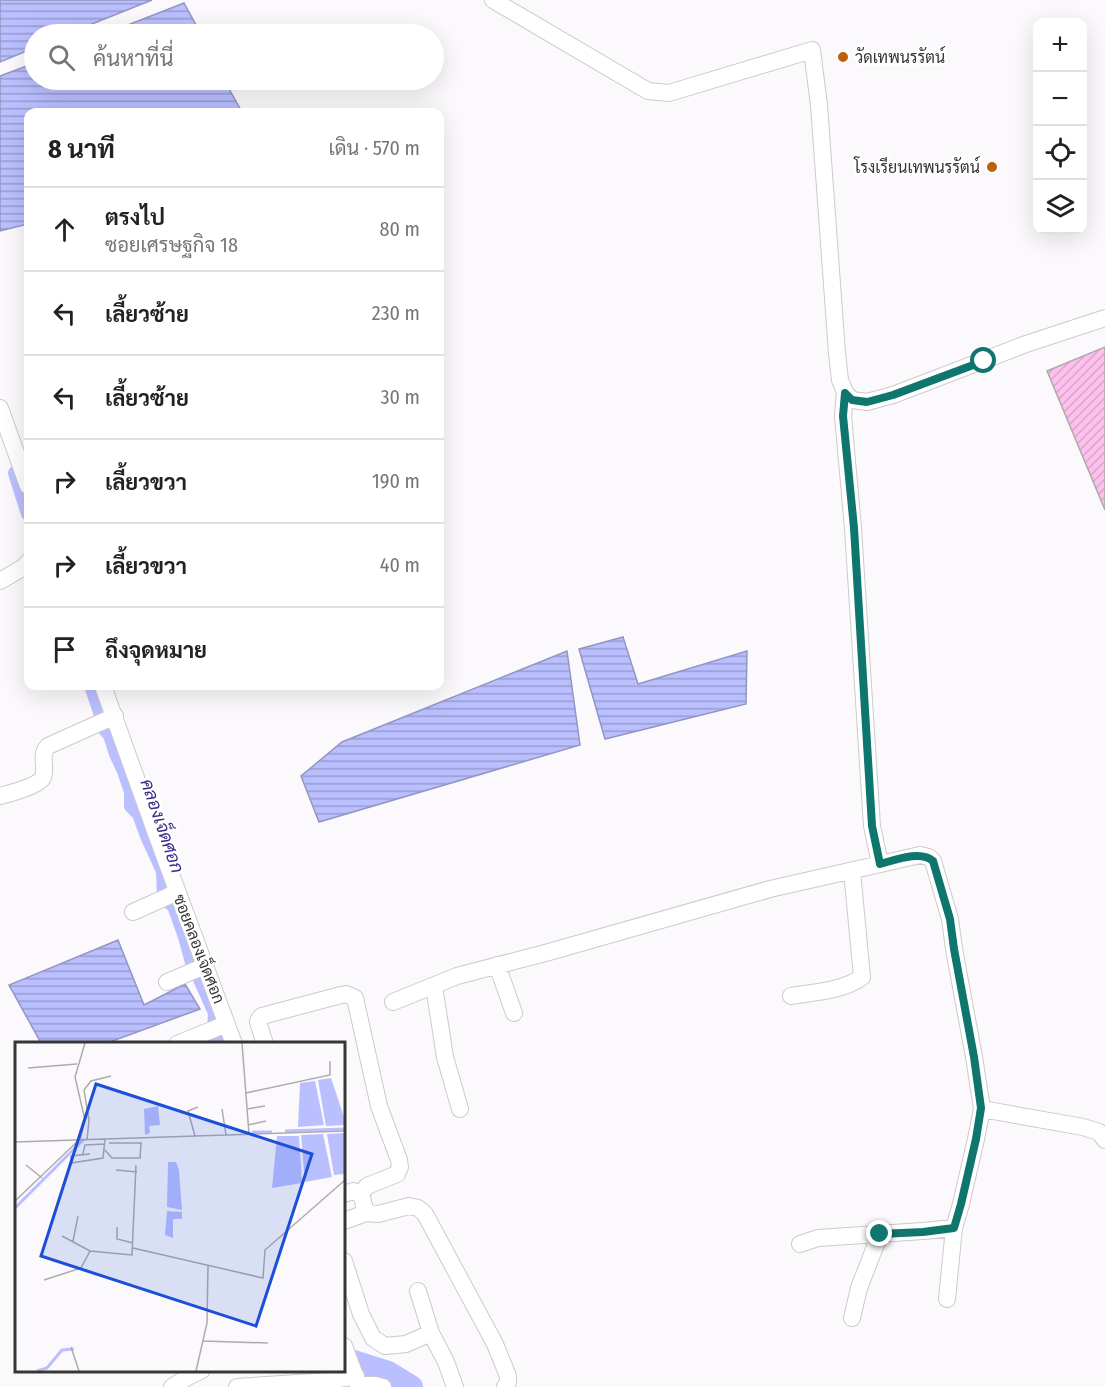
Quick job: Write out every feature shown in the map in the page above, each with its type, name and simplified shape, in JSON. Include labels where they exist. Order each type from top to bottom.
[{"type":"street","points":[[493,0],[648,91],[658,93],[669,93],[812,50],[819,105],[840,380],[845,393],[852,400],[867,402],[893,395],[1026,344],[1105,318]]},
{"type":"street","points":[[845,393],[843,416],[854,528],[872,826],[880,864]]},
{"type":"street","points":[[0,408],[24,475]]},
{"type":"street","points":[[0,581],[24,567]]},
{"type":"street","name":"ซอยคลองเจ็ดศอก","points":[[104,690],[111,718],[174,892],[196,969],[223,1027],[233,1042]]},
{"type":"street","points":[[0,796],[42,779],[45,749],[48,746],[111,718]]},
{"type":"street","points":[[393,1002],[457,976],[770,889],[920,855],[928,857],[933,861],[950,919],[981,1108],[964,1193],[954,1228],[947,1299]]},
{"type":"street","points":[[791,996],[839,987],[862,977],[852,871]]},
{"type":"street","points":[[133,912],[174,892]]},
{"type":"street","points":[[497,965],[514,1013]]},
{"type":"street","points":[[167,982],[196,969]]},
{"type":"street","points":[[434,986],[445,1057],[460,1109]]},
{"type":"street","points":[[264,1042],[258,1022],[262,1016],[346,994],[354,998],[379,1106],[400,1167],[397,1174],[367,1186],[361,1194]]},
{"type":"street","points":[[182,1042],[223,1027]]},
{"type":"street","points":[[981,1108],[1083,1127],[1098,1132],[1105,1140]]},
{"type":"street","points":[[345,1194],[353,1191],[361,1194]]},
{"type":"street","points":[[361,1194],[366,1213]]},
{"type":"street","points":[[345,1221],[366,1213],[378,1214],[409,1206],[418,1208],[425,1214],[495,1344],[508,1376],[508,1383],[505,1387]]},
{"type":"street","points":[[800,1244],[818,1238],[954,1228]]},
{"type":"street","points":[[852,1318],[860,1287],[880,1234]]},
{"type":"street","points":[[345,1264],[361,1314],[373,1338],[385,1346],[406,1344],[431,1333]]},
{"type":"street","points":[[418,1292],[431,1333],[446,1362],[455,1387]]},
{"type":"street","points":[[345,1349],[355,1381]]},
{"type":"street","points":[[172,1387],[200,1372]]},
{"type":"street","points":[[237,1387],[328,1381],[355,1381],[383,1387]]},
{"type":"water","points":[[0,0],[152,0],[92,24],[24,24],[24,52],[0,62]]},
{"type":"water","points":[[184,3],[196,24],[130,24]]},
{"type":"water","points":[[24,67],[24,90],[230,90],[240,108],[24,108],[24,225],[0,231],[0,76]]},
{"type":"water","points":[[623,637],[638,684],[747,651],[746,704],[605,739],[579,649]]},
{"type":"water","points":[[567,651],[580,745],[319,822],[301,776],[342,742]]},
{"type":"water","points":[[118,940],[144,1005],[185,984],[200,1009],[110,1042],[40,1042],[9,985]]},
{"type":"building","points":[[1105,347],[1105,510],[1047,371]]},
{"type":"waterway","name":"คลองเจ็ดศอก","points":[[15,473],[24,501]]},
{"type":"waterway","name":"คลองเจ็ดศอก","points":[[92,690],[102,726],[110,735],[131,792],[131,806],[139,814],[163,871],[164,898],[174,906],[194,970],[215,1013],[214,1033],[218,1042]]},
{"type":"waterway","points":[[345,1359],[388,1373],[411,1387]]},
{"type":"place","name":"วัดเทพนรรัตน์","points":[[843,57]]},
{"type":"place","name":"โรงเรียนเทพนรรัตน์","points":[[992,167]]},
{"type":"route","points":[[880,1234],[954,1228],[976,1139],[981,1108],[950,919],[933,861],[920,855],[880,864],[872,826],[854,528],[843,416],[845,393],[852,400],[867,402],[893,395],[984,361]]}]
